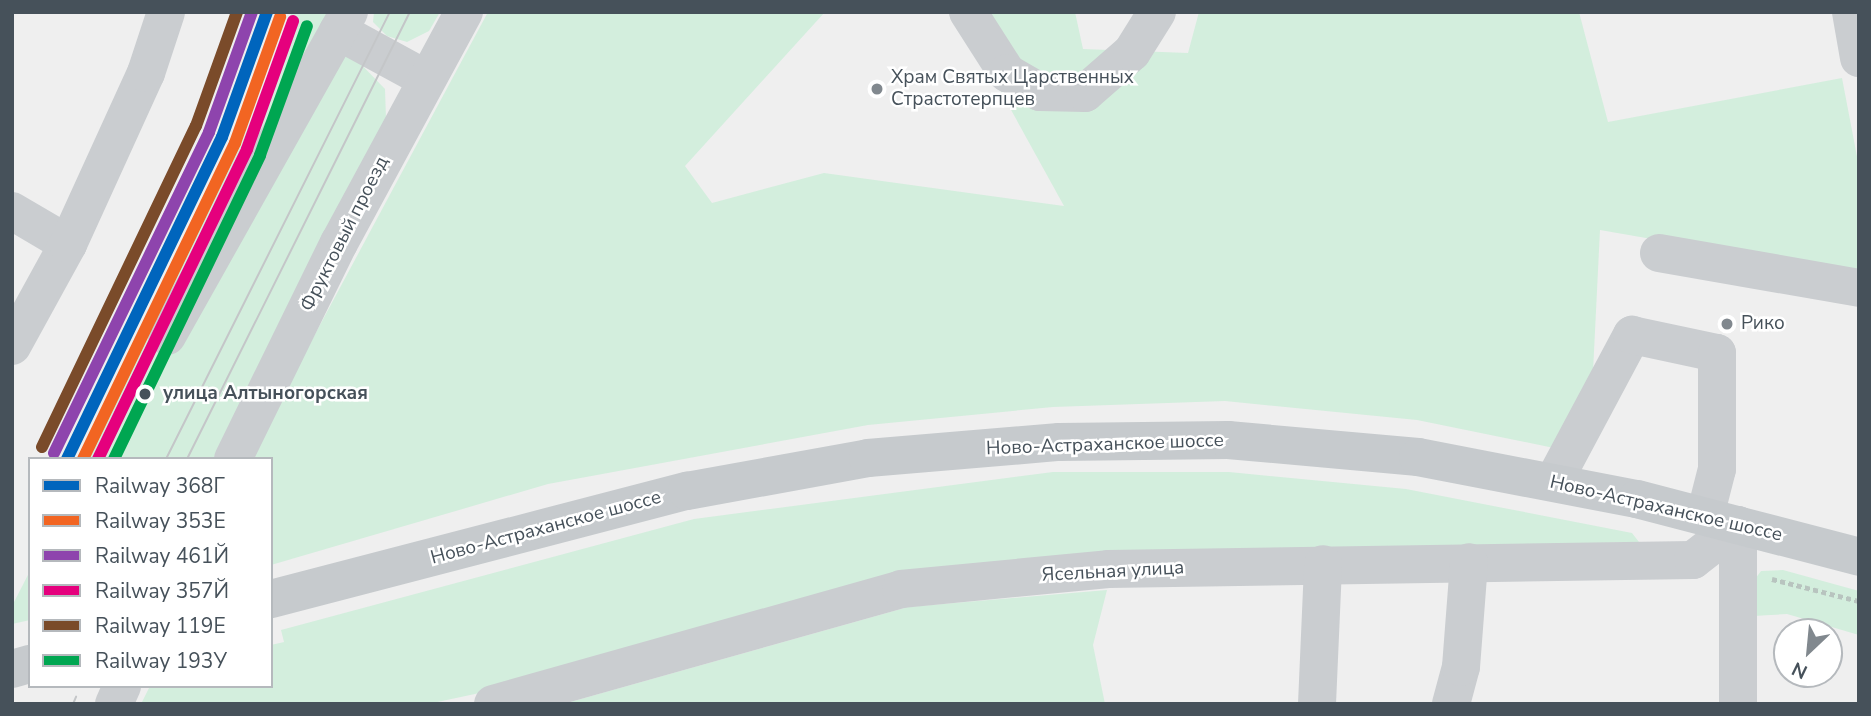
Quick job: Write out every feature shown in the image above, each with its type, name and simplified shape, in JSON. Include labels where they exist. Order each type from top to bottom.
[{"type":"main road","name":"Ново-Астраханское шоссе","points":[[273,599],[687,491],[868,458],[1059,442],[1228,440],[1418,457],[1554,481],[1722,520],[1859,556]]},
{"type":"street","points":[[12,346],[68,244],[146,73],[166,12]]},
{"type":"street","name":"Фруктовый проезд","points":[[234,457],[426,79],[464,12]]},
{"type":"street","points":[[968,12],[1007,73],[1040,92],[1085,93],[1132,52],[1157,12]]},
{"type":"street","points":[[1851,12],[1859,58]]},
{"type":"street","points":[[167,336],[344,22],[426,79]]},
{"type":"street","points":[[12,211],[68,244]]},
{"type":"street","points":[[1659,253],[1859,288]]},
{"type":"street","points":[[1554,481],[1632,335],[1717,353],[1717,469],[1722,520],[1743,578],[1738,704]]},
{"type":"street","name":"Ясельная улица","points":[[493,704],[901,589],[1108,569],[1693,560],[1722,520]]},
{"type":"street","points":[[1451,704],[1461,667],[1469,562]]},
{"type":"street","points":[[1317,704],[1323,564]]},
{"type":"street","points":[[114,704],[121,688]]},
{"type":"path","points":[[1743,578],[1785,580],[1859,601]]},
{"type":"green space","points":[[292,12],[332,12],[354,57],[385,89],[386,119],[218,457],[86,457],[241,145]]},
{"type":"green space","points":[[374,12],[440,12],[429,31],[407,42],[387,36],[373,22]]},
{"type":"green space","points":[[488,12],[825,12],[685,166],[712,203],[824,173],[1064,206],[957,12],[1075,12],[1083,49],[1188,53],[1199,12],[1579,12],[1608,122],[1842,78],[1859,167],[1859,275],[1600,230],[1593,372],[1554,448],[1417,420],[1225,401],[1053,407],[868,425],[548,484],[273,564],[273,457],[249,457]]},
{"type":"green space","points":[[1053,472],[1229,472],[1406,489],[1632,533],[1639,542],[1110,558],[428,704],[141,704],[149,688],[273,688],[273,645],[284,642],[281,630],[694,519]]},
{"type":"green space","points":[[1783,570],[1859,591],[1859,635],[1843,630],[1843,618],[1801,618],[1787,614],[1753,616],[1752,583],[1761,571]]},
{"type":"green space","points":[[28,575],[28,620],[12,624],[12,606]]},
{"type":"green space","points":[[1107,590],[1093,645],[1105,704],[563,704],[908,607]]},
{"type":"tram line","points":[[167,457],[390,12]]},
{"type":"tram line","points":[[188,457],[410,12]]},
{"type":"tram line","points":[[73,704],[76,697]]},
{"type":"rail line","name":"119Е","points":[[42,447],[196,126],[237,12]]},
{"type":"rail line","name":"461Й","points":[[54,453],[209,132],[252,12]]},
{"type":"rail line","name":"368Г","points":[[68,457],[222,137],[267,12]]},
{"type":"rail line","name":"353Е","points":[[84,457],[235,143],[280,17]]},
{"type":"rail line","name":"357Й","points":[[99,457],[247,149],[293,21]]},
{"type":"rail line","name":"193У","points":[[115,457],[260,155],[307,26]]},
{"type":"place","name":"Храм Святых Царственных Страстотерпцев","points":[[877,89]]},
{"type":"place","name":"Рико","points":[[1727,324]]},
{"type":"place","name":"улица Алтыногорская","points":[[145,394]]}]
